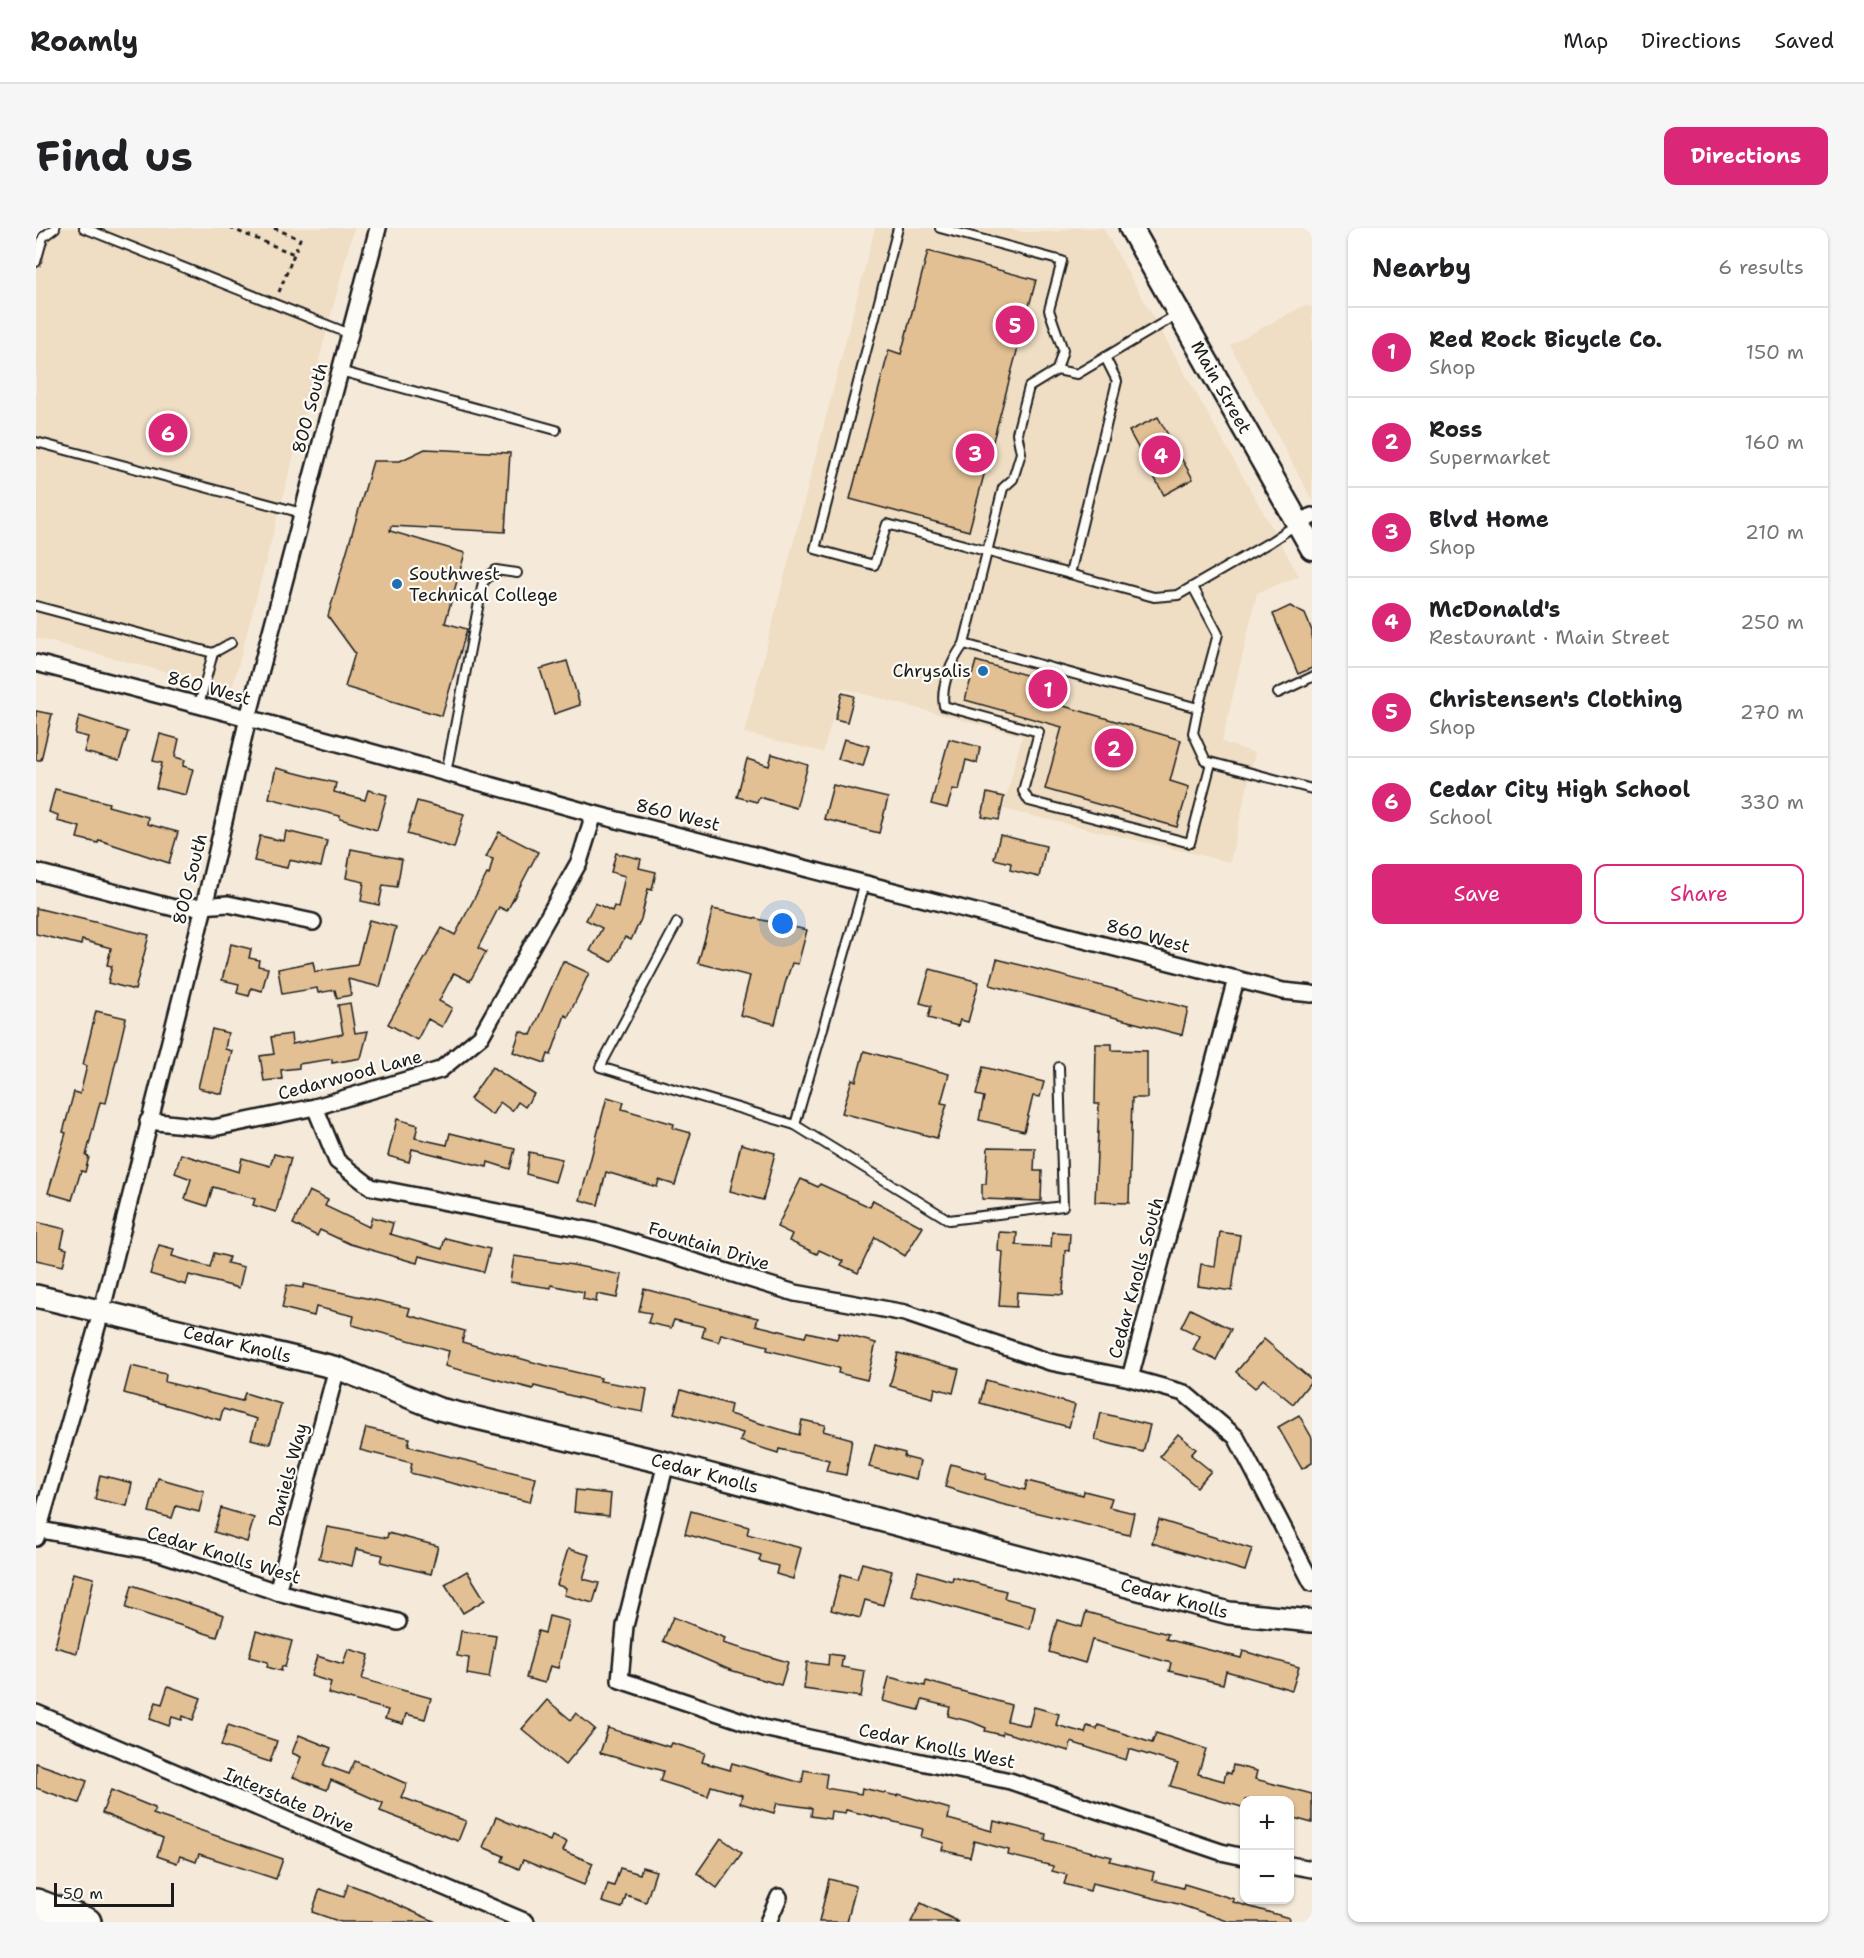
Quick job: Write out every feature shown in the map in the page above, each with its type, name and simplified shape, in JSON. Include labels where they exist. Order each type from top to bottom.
[{"type":"highway","points":[[36,1903],[87,1922]]},
{"type":"main road","name":"Main Street","points":[[1131,228],[1305,519],[1312,548]]},
{"type":"street","name":"800 South","points":[[37,1532],[101,1313],[204,907],[248,718],[378,228]]},
{"type":"street","name":"860 West","points":[[36,663],[248,718],[594,814],[1283,991],[1312,994]]},
{"type":"street","name":"Cedarwood Lane","points":[[148,1121],[213,1128],[315,1107],[440,1070],[481,1036],[579,862],[594,814]]},
{"type":"street","points":[[36,872],[174,908],[228,904],[314,922]]},
{"type":"street","name":"Cedar Knolls South","points":[[1236,979],[1130,1378],[1184,1394],[1236,1437],[1312,1583]]},
{"type":"street","name":"Fountain Drive","points":[[315,1107],[337,1161],[370,1187],[598,1232],[795,1293],[905,1313],[1050,1362],[1130,1378]]},
{"type":"street","name":"Cedar Knolls","points":[[36,1296],[337,1368],[439,1409],[666,1463],[1229,1612],[1312,1621]]},
{"type":"street","name":"Daniels Way","points":[[277,1592],[337,1368]]},
{"type":"street","name":"Cedar Knolls West","points":[[666,1463],[625,1626],[620,1680],[763,1728],[1010,1781],[1221,1852],[1240,1856]]},
{"type":"street","name":"Cedar Knolls West","points":[[37,1532],[157,1552],[277,1592],[398,1622]]},
{"type":"street","name":"Interstate Drive","points":[[36,1713],[526,1922]]},
{"type":"street","points":[[1294,1866],[1312,1869]]},
{"type":"street","points":[[768,1922],[779,1897]]},
{"type":"lane","points":[[36,262],[43,237],[55,228]]},
{"type":"lane","points":[[84,228],[350,334]]},
{"type":"lane","points":[[898,228],[815,549],[874,565],[887,524],[1154,597],[1178,595],[1305,519]]},
{"type":"lane","points":[[940,228],[1062,261],[1048,310],[1063,350],[1057,370],[1029,387],[1017,433],[1021,453],[1013,479],[1003,488],[964,644],[953,659],[943,698],[944,706],[1039,732],[1023,791],[1029,801],[1190,843],[1211,763]]},
{"type":"lane","points":[[1057,370],[1077,374],[1180,313]]},
{"type":"lane","points":[[1070,574],[1117,381],[1105,357]]},
{"type":"lane","points":[[340,371],[556,430]]},
{"type":"lane","points":[[36,442],[302,513]]},
{"type":"lane","points":[[446,773],[483,582],[496,570],[517,573]]},
{"type":"lane","points":[[1193,586],[1218,634],[1198,708],[1194,733],[1206,761],[1312,789]]},
{"type":"lane","points":[[36,606],[213,653]]},
{"type":"lane","points":[[199,705],[213,653],[231,642]]},
{"type":"lane","points":[[964,644],[1198,708]]},
{"type":"lane","points":[[1278,693],[1312,678]]},
{"type":"lane","points":[[795,1125],[865,883]]},
{"type":"lane","points":[[676,923],[600,1066],[795,1125],[949,1220],[1063,1206],[1059,1067]]},
{"type":"path","points":[[231,228],[294,254]]},
{"type":"path","points":[[274,228],[300,239],[279,292]]},
{"type":"shaded area","points":[[36,228],[354,228],[232,689],[36,638]]},
{"type":"shaded area","points":[[875,228],[1008,228],[1023,232],[1056,232],[1072,228],[1103,228],[1299,576],[1257,593],[1222,742],[1255,753],[1230,862],[1003,809],[1022,736],[841,688],[823,752],[744,733]]},
{"type":"shaded area","points":[[1305,305],[1312,307],[1312,500],[1230,345]]},
{"type":"building","points":[[928,251],[1036,280],[969,531],[850,499],[889,350],[901,354]]},
{"type":"building","points":[[1158,417],[1193,479],[1164,495],[1129,431]]},
{"type":"building","name":"Southwest Technical College","points":[[425,449],[510,453],[505,532],[391,526],[390,531],[465,553],[445,623],[467,629],[442,716],[345,687],[355,653],[328,616],[373,461],[400,461]]},
{"type":"building","points":[[1290,606],[1305,614],[1312,631],[1312,668],[1298,674],[1273,614]]},
{"type":"building","points":[[567,661],[580,705],[554,714],[540,669]]},
{"type":"building","points":[[976,661],[1065,686],[1060,705],[1181,740],[1170,781],[1189,787],[1177,827],[1045,789],[1062,727],[965,700]]},
{"type":"building","points":[[842,693],[854,696],[847,722],[835,719]]},
{"type":"building","points":[[36,711],[52,714],[41,760],[36,760]]},
{"type":"building","points":[[79,716],[128,732],[119,761],[84,752],[88,737],[75,734]]},
{"type":"building","points":[[160,734],[179,739],[175,757],[185,760],[183,766],[193,769],[186,795],[156,788],[162,763],[153,761]]},
{"type":"building","points":[[844,739],[869,746],[863,766],[838,759]]},
{"type":"building","points":[[949,739],[980,747],[977,763],[966,760],[959,790],[953,789],[947,808],[931,804]]},
{"type":"building","points":[[772,754],[808,765],[796,808],[759,797],[757,802],[737,797],[747,759],[769,766]]},
{"type":"building","points":[[276,768],[336,783],[334,792],[365,800],[368,790],[387,795],[377,830],[340,819],[340,816],[269,798]]},
{"type":"building","points":[[833,785],[888,798],[879,833],[824,819]]},
{"type":"building","points":[[55,789],[109,803],[108,806],[148,817],[147,824],[178,832],[169,863],[99,840],[98,843],[77,838],[80,827],[57,821],[58,815],[49,812]]},
{"type":"building","points":[[987,793],[1004,797],[999,820],[982,817]]},
{"type":"building","points":[[417,801],[464,814],[454,848],[407,834]]},
{"type":"building","points":[[286,831],[327,841],[321,867],[289,860],[287,868],[254,861],[260,836],[284,841]]},
{"type":"building","points":[[499,832],[538,852],[507,911],[499,907],[478,948],[486,952],[470,981],[454,973],[439,1001],[452,1008],[442,1027],[428,1019],[417,1040],[388,1024],[442,928],[455,935],[487,874],[489,875],[493,859],[486,857]]},
{"type":"building","points":[[1000,835],[1046,846],[1039,877],[1010,870],[1011,863],[994,859]]},
{"type":"building","points":[[351,849],[402,859],[397,887],[383,885],[379,905],[361,901],[364,882],[346,878]]},
{"type":"building","points":[[616,853],[641,859],[639,868],[656,872],[652,890],[648,889],[641,919],[631,940],[625,937],[612,962],[590,951],[602,928],[586,920],[595,903],[612,911],[614,906],[618,908],[625,876],[611,872]]},
{"type":"building","points":[[36,908],[149,935],[135,990],[108,983],[112,966],[107,965],[111,948],[82,940],[81,945],[36,934]]},
{"type":"building","points":[[713,909],[807,930],[798,964],[792,963],[775,1024],[740,1015],[750,976],[698,963]]},
{"type":"building","points":[[369,920],[396,927],[380,987],[348,979],[351,995],[337,998],[335,990],[318,993],[317,988],[282,994],[278,969],[313,962],[315,972],[357,965]]},
{"type":"building","points":[[231,944],[251,949],[249,958],[259,960],[258,966],[268,968],[262,991],[251,988],[249,996],[237,993],[239,984],[222,980]]},
{"type":"building","points":[[997,959],[1188,1008],[1182,1035],[990,985]]},
{"type":"building","points":[[563,961],[589,973],[568,1017],[565,1015],[551,1055],[548,1054],[545,1063],[513,1052],[520,1031],[531,1035]]},
{"type":"building","points":[[930,969],[979,982],[968,1022],[960,1020],[958,1026],[928,1018],[931,1006],[920,1003]]},
{"type":"building","points":[[350,1003],[355,1033],[368,1031],[361,1058],[332,1063],[332,1059],[299,1064],[299,1068],[281,1070],[282,1079],[264,1081],[260,1056],[274,1054],[271,1037],[291,1034],[292,1044],[343,1034],[338,1005]]},
{"type":"building","points":[[96,1011],[126,1018],[106,1103],[100,1102],[86,1156],[89,1157],[85,1172],[81,1171],[72,1200],[48,1193],[66,1133],[63,1132],[74,1092],[80,1094],[87,1066],[83,1065]]},
{"type":"building","points":[[212,1029],[228,1033],[225,1049],[232,1051],[222,1094],[198,1088]]},
{"type":"building","points":[[1096,1044],[1112,1044],[1112,1050],[1147,1051],[1147,1098],[1132,1098],[1129,1203],[1095,1202],[1099,1104],[1095,1104]]},
{"type":"building","points":[[864,1051],[949,1074],[941,1103],[947,1104],[937,1138],[842,1113],[852,1079],[856,1081]]},
{"type":"building","points":[[492,1067],[534,1094],[525,1107],[518,1102],[512,1111],[500,1102],[492,1115],[470,1099]]},
{"type":"building","points":[[983,1067],[1044,1082],[1040,1097],[1033,1096],[1024,1131],[979,1120],[984,1097],[976,1095]]},
{"type":"building","points":[[607,1097],[624,1102],[622,1109],[674,1124],[673,1128],[691,1133],[675,1185],[659,1180],[657,1187],[606,1172],[598,1205],[580,1200]]},
{"type":"building","points":[[397,1119],[418,1125],[415,1138],[447,1145],[450,1133],[515,1149],[510,1169],[488,1162],[487,1167],[412,1149],[409,1162],[388,1156]]},
{"type":"building","points":[[741,1144],[775,1153],[763,1200],[730,1191]]},
{"type":"building","points":[[988,1147],[1035,1148],[1034,1171],[1042,1171],[1041,1201],[982,1199],[982,1184],[986,1184]]},
{"type":"building","points":[[529,1152],[562,1159],[555,1182],[526,1174]]},
{"type":"building","points":[[181,1154],[239,1172],[242,1158],[270,1166],[274,1154],[291,1158],[276,1212],[253,1205],[255,1199],[213,1187],[207,1206],[185,1199],[191,1179],[175,1173]]},
{"type":"building","points":[[801,1179],[818,1187],[820,1184],[870,1207],[873,1200],[923,1227],[905,1256],[875,1237],[858,1273],[841,1265],[843,1261],[819,1250],[817,1254],[789,1241],[792,1234],[777,1227]]},
{"type":"building","points":[[309,1191],[328,1200],[325,1206],[369,1227],[372,1217],[393,1223],[390,1234],[442,1249],[445,1238],[490,1249],[484,1272],[419,1256],[417,1263],[350,1244],[320,1230],[317,1236],[293,1224]]},
{"type":"building","points":[[36,1222],[65,1229],[61,1247],[67,1249],[63,1266],[36,1260]]},
{"type":"building","points":[[999,1232],[1017,1233],[1016,1245],[1051,1247],[1052,1232],[1070,1233],[1069,1251],[1065,1250],[1063,1295],[1017,1292],[1016,1307],[999,1306],[1003,1252],[998,1251]]},
{"type":"building","points":[[1220,1232],[1240,1235],[1232,1291],[1198,1286],[1201,1264],[1215,1266]]},
{"type":"building","points":[[159,1245],[174,1249],[172,1256],[210,1267],[214,1253],[229,1257],[227,1263],[244,1267],[239,1288],[189,1275],[186,1285],[150,1274]]},
{"type":"building","points":[[514,1256],[622,1275],[617,1298],[597,1294],[596,1302],[583,1299],[584,1292],[551,1285],[551,1288],[510,1282]]},
{"type":"building","points":[[304,1284],[410,1308],[408,1315],[465,1331],[462,1342],[601,1378],[600,1381],[647,1389],[643,1412],[610,1406],[534,1386],[533,1389],[445,1366],[449,1351],[352,1325],[354,1316],[316,1307],[314,1316],[282,1308],[287,1285],[303,1288]]},
{"type":"building","points":[[644,1289],[758,1318],[756,1325],[805,1337],[807,1332],[837,1339],[839,1333],[876,1343],[867,1380],[838,1373],[839,1368],[767,1350],[768,1346],[721,1334],[719,1342],[702,1337],[705,1327],[674,1320],[671,1328],[648,1323],[651,1313],[639,1311]]},
{"type":"building","points":[[1190,1309],[1231,1329],[1216,1360],[1193,1350],[1200,1336],[1181,1327]]},
{"type":"building","points":[[1264,1339],[1312,1380],[1293,1404],[1263,1379],[1255,1388],[1236,1372]]},
{"type":"building","points":[[898,1353],[959,1369],[953,1393],[935,1388],[933,1398],[890,1386]]},
{"type":"building","points":[[131,1366],[166,1374],[165,1382],[242,1401],[245,1393],[281,1404],[270,1444],[251,1439],[257,1419],[223,1409],[220,1420],[124,1393]]},
{"type":"building","points":[[986,1380],[1075,1405],[1069,1427],[980,1403]]},
{"type":"building","points":[[681,1390],[731,1405],[729,1414],[799,1435],[802,1420],[825,1425],[823,1431],[852,1439],[846,1475],[826,1471],[829,1460],[779,1449],[778,1453],[740,1441],[743,1433],[674,1413]]},
{"type":"building","points":[[1101,1413],[1150,1425],[1143,1452],[1095,1440]]},
{"type":"building","points":[[1299,1415],[1312,1438],[1312,1463],[1302,1469],[1278,1427]]},
{"type":"building","points":[[366,1428],[410,1438],[408,1446],[536,1478],[530,1502],[410,1473],[412,1463],[360,1450]]},
{"type":"building","points":[[1178,1434],[1196,1449],[1191,1455],[1211,1471],[1197,1487],[1160,1456]]},
{"type":"building","points":[[875,1445],[905,1453],[904,1457],[920,1461],[916,1479],[869,1467]]},
{"type":"building","points":[[951,1464],[986,1474],[985,1479],[1025,1490],[1027,1481],[1083,1495],[1084,1491],[1112,1498],[1109,1507],[1134,1513],[1129,1535],[1001,1504],[945,1487]]},
{"type":"building","points":[[100,1475],[132,1483],[127,1506],[95,1499]]},
{"type":"building","points":[[158,1478],[204,1491],[199,1512],[176,1506],[172,1518],[149,1512]]},
{"type":"building","points":[[576,1490],[611,1494],[609,1516],[574,1512]]},
{"type":"building","points":[[221,1508],[254,1518],[247,1542],[214,1532]]},
{"type":"building","points":[[691,1511],[749,1527],[747,1534],[801,1548],[793,1579],[776,1574],[778,1566],[759,1561],[761,1555],[685,1534]]},
{"type":"building","points":[[1159,1520],[1252,1549],[1245,1571],[1152,1543]]},
{"type":"building","points":[[327,1527],[387,1538],[388,1533],[438,1546],[431,1574],[381,1562],[383,1555],[356,1549],[352,1566],[319,1558]]},
{"type":"building","points":[[568,1549],[590,1555],[583,1579],[599,1583],[593,1603],[564,1595],[566,1588],[557,1585]]},
{"type":"building","points":[[862,1563],[892,1571],[883,1605],[865,1600],[860,1618],[831,1610],[841,1574],[857,1579]]},
{"type":"building","points":[[467,1571],[485,1600],[463,1613],[445,1584]]},
{"type":"building","points":[[918,1571],[952,1581],[953,1577],[1006,1591],[1004,1598],[1035,1606],[1030,1629],[912,1596]]},
{"type":"building","points":[[73,1573],[94,1578],[77,1653],[55,1647]]},
{"type":"building","points":[[132,1585],[224,1615],[217,1637],[126,1608]]},
{"type":"building","points":[[1086,1612],[1168,1634],[1166,1639],[1241,1658],[1243,1651],[1299,1667],[1292,1690],[1226,1671],[1223,1684],[1169,1671],[1171,1663],[1092,1640],[1085,1663],[1049,1652],[1057,1620],[1082,1627]]},
{"type":"building","points":[[549,1616],[569,1621],[558,1668],[550,1666],[545,1683],[526,1678],[538,1631],[545,1633]]},
{"type":"building","points":[[673,1617],[725,1638],[723,1643],[788,1662],[781,1685],[730,1670],[663,1641]]},
{"type":"building","points":[[256,1631],[292,1641],[285,1667],[282,1666],[281,1671],[267,1667],[268,1662],[249,1657]]},
{"type":"building","points":[[461,1631],[496,1636],[489,1678],[467,1674],[469,1658],[457,1656]]},
{"type":"building","points":[[348,1649],[369,1655],[362,1679],[431,1698],[425,1719],[406,1714],[403,1724],[385,1719],[388,1710],[328,1693],[331,1682],[311,1676],[317,1656],[343,1664]]},
{"type":"building","points":[[829,1654],[843,1656],[841,1667],[865,1671],[861,1697],[804,1689],[807,1662],[828,1665]]},
{"type":"building","points":[[889,1677],[925,1686],[926,1681],[1011,1705],[1007,1721],[1029,1726],[1034,1707],[1059,1714],[1056,1725],[1085,1733],[1087,1726],[1097,1729],[1098,1725],[1152,1743],[1156,1733],[1206,1749],[1198,1774],[1224,1781],[1226,1772],[1231,1774],[1233,1765],[1257,1771],[1255,1779],[1312,1794],[1312,1823],[1294,1818],[1294,1796],[1240,1796],[1240,1807],[1170,1786],[1178,1764],[1129,1749],[1126,1760],[1071,1742],[1069,1751],[1003,1732],[1002,1735],[985,1731],[986,1728],[972,1722],[948,1716],[950,1707],[922,1700],[919,1710],[883,1701]]},
{"type":"building","points":[[168,1686],[201,1698],[193,1720],[183,1716],[182,1720],[172,1717],[169,1726],[150,1719],[156,1702],[162,1704]]},
{"type":"building","points":[[547,1700],[571,1720],[576,1713],[595,1729],[565,1765],[522,1729]]},
{"type":"building","points":[[228,1725],[277,1741],[270,1762],[221,1746]]},
{"type":"building","points":[[608,1728],[670,1747],[672,1743],[705,1753],[702,1762],[730,1770],[732,1763],[802,1783],[804,1770],[827,1774],[825,1788],[861,1794],[862,1788],[897,1796],[898,1794],[950,1809],[948,1819],[992,1831],[994,1821],[1046,1834],[1045,1840],[1112,1857],[1110,1861],[1154,1872],[1152,1880],[1183,1888],[1184,1884],[1234,1899],[1233,1902],[1289,1918],[1288,1922],[1230,1922],[1178,1904],[1092,1883],[1090,1891],[1064,1884],[1067,1875],[1052,1871],[1053,1866],[1008,1855],[1009,1850],[974,1841],[970,1857],[942,1850],[944,1843],[921,1837],[923,1829],[846,1810],[845,1813],[831,1811],[830,1819],[811,1816],[812,1808],[777,1803],[774,1813],[740,1803],[742,1795],[711,1786],[708,1796],[660,1781],[663,1771],[600,1753]]},
{"type":"building","points":[[299,1735],[331,1748],[324,1765],[349,1774],[355,1761],[407,1784],[401,1797],[466,1821],[458,1841],[380,1811],[383,1803],[331,1780],[327,1790],[293,1777],[301,1757],[292,1753]]},
{"type":"building","points":[[36,1763],[87,1781],[79,1803],[36,1788]]},
{"type":"building","points":[[111,1790],[155,1808],[153,1814],[283,1859],[276,1879],[199,1854],[196,1862],[180,1856],[177,1863],[157,1856],[163,1838],[102,1813]]},
{"type":"building","points":[[496,1817],[550,1841],[552,1836],[567,1842],[563,1851],[593,1863],[584,1885],[523,1860],[519,1869],[502,1861],[504,1856],[483,1847]]},
{"type":"building","points":[[721,1838],[742,1853],[717,1888],[697,1873]]},
{"type":"building","points":[[642,1867],[656,1871],[646,1902],[626,1895],[622,1908],[602,1902],[608,1884],[614,1886],[620,1868],[640,1874]]},
{"type":"building","points":[[829,1879],[856,1886],[847,1922],[819,1922]]},
{"type":"building","points":[[348,1884],[436,1922],[341,1922],[312,1912],[320,1889],[344,1897]]},
{"type":"building","points":[[921,1903],[959,1922],[911,1922]]},
{"type":"place","name":"Christensen's Clothing","points":[[1015,325]]},
{"type":"place","name":"Cedar City High School","points":[[168,433]]},
{"type":"place","name":"Blvd Home","points":[[975,453]]},
{"type":"place","name":"McDonald's","points":[[1161,455]]},
{"type":"place","name":"Southwest Technical College","points":[[397,584]]},
{"type":"place","name":"Chrysalis","points":[[983,671]]},
{"type":"place","name":"Red Rock Bicycle Co.","points":[[1048,689]]},
{"type":"place","name":"Ross","points":[[1114,748]]}]
